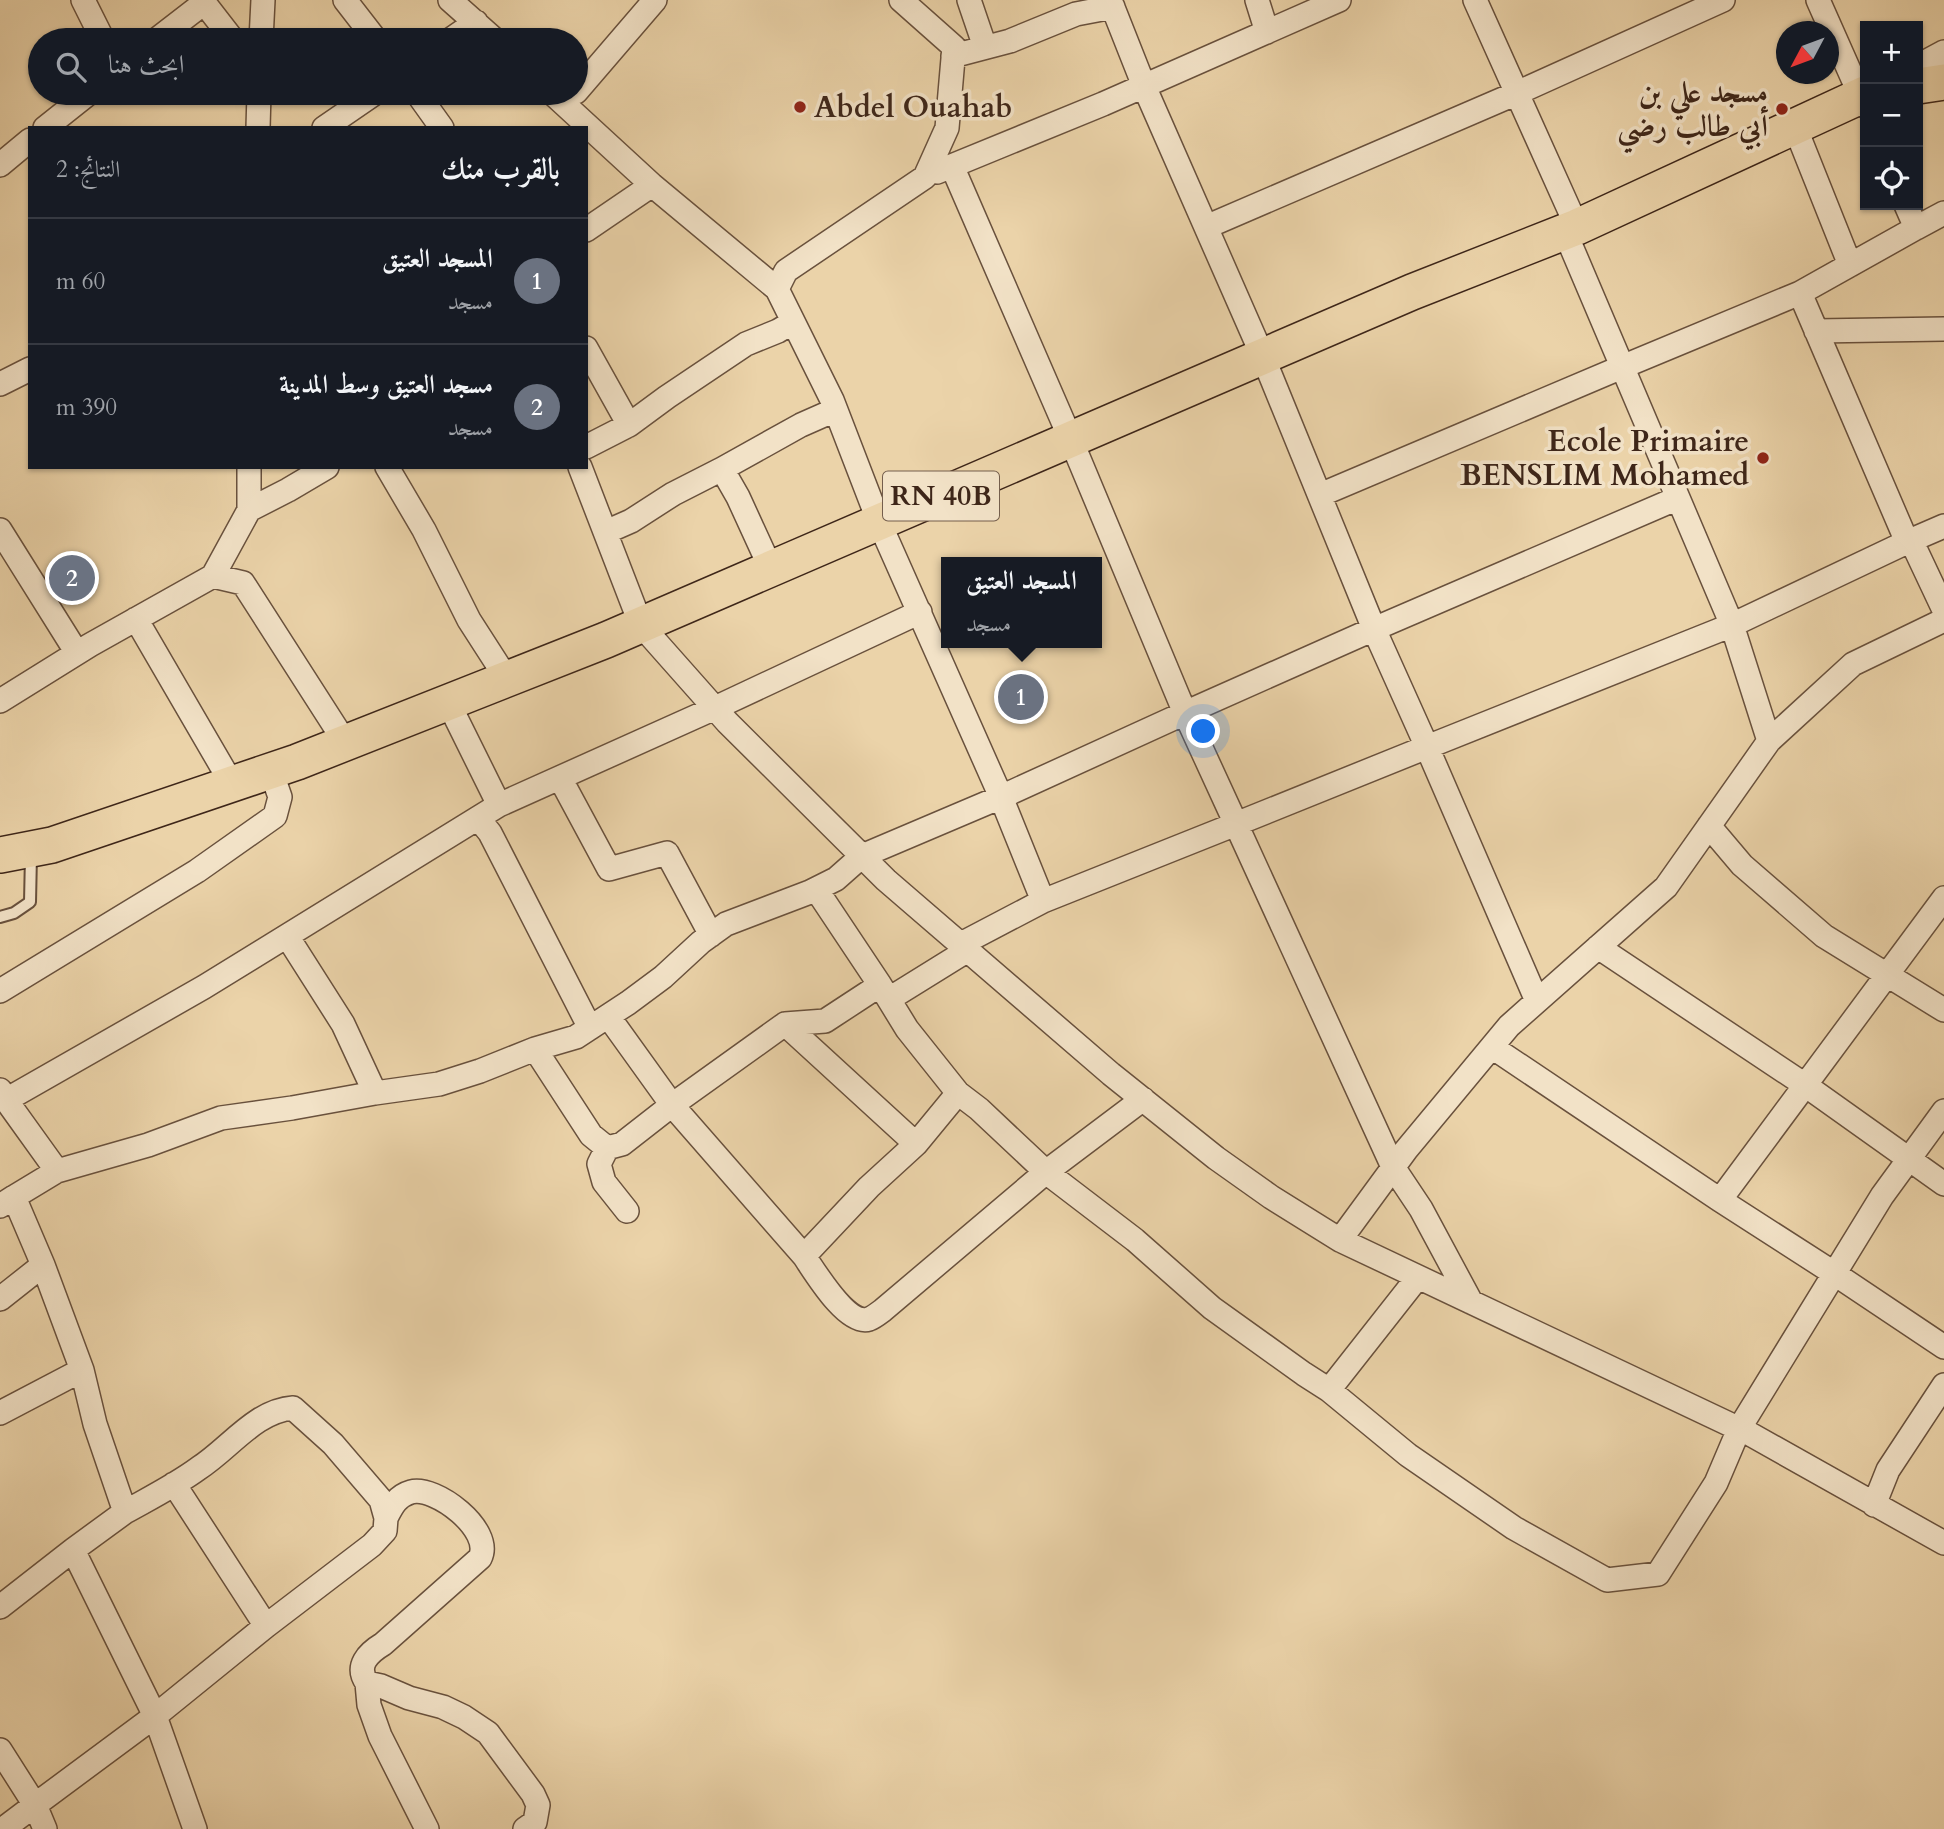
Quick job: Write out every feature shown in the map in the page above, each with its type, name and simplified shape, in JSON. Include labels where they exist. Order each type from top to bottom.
[{"type":"main road","points":[[1923,85],[1944,82]]},
{"type":"main road","name":"RN 40B","points":[[15,852],[52,845],[271,771],[641,625],[1412,292],[1571,229],[1860,99]]},
{"type":"street","points":[[83,0],[97,28]]},
{"type":"street","points":[[262,28],[263,0]]},
{"type":"street","points":[[345,0],[367,28]]},
{"type":"street","points":[[450,0],[482,28]]},
{"type":"street","points":[[588,72],[654,0]]},
{"type":"street","points":[[901,0],[954,47],[947,128],[925,177]]},
{"type":"street","points":[[969,0],[985,47]]},
{"type":"street","points":[[1257,0],[1267,32]]},
{"type":"street","points":[[777,289],[786,271],[925,177],[1144,86],[1339,0]]},
{"type":"street","points":[[1475,0],[1517,93],[1622,367],[1732,625],[1769,741]]},
{"type":"street","points":[[1206,227],[1517,93],[1723,0]]},
{"type":"street","points":[[1818,0],[1860,89]]},
{"type":"street","points":[[170,28],[203,1],[224,28]]},
{"type":"street","points":[[953,55],[1010,41],[1112,4],[1144,86],[1263,357],[1374,629],[1537,1001]]},
{"type":"street","points":[[467,28],[475,22]]},
{"type":"street","points":[[1923,63],[1944,52]]},
{"type":"street","points":[[48,126],[74,105]]},
{"type":"street","points":[[258,126],[259,105]]},
{"type":"street","points":[[327,126],[357,105]]},
{"type":"street","points":[[425,105],[441,126]]},
{"type":"street","points":[[576,105],[652,185],[777,289],[835,410],[879,522],[1001,797],[1043,901]]},
{"type":"street","points":[[1795,127],[1850,265]]},
{"type":"street","points":[[0,164],[28,143]]},
{"type":"street","points":[[952,166],[1071,440],[1185,713],[1393,1167],[1421,1209],[1471,1302]]},
{"type":"street","points":[[588,229],[652,185]]},
{"type":"street","points":[[1908,210],[1916,228]]},
{"type":"street","points":[[1320,495],[1800,293],[1944,213]]},
{"type":"street","points":[[1800,293],[1909,541],[1944,610]]},
{"type":"street","points":[[588,446],[629,425],[746,344],[793,322]]},
{"type":"street","points":[[1816,331],[1944,328]]},
{"type":"street","points":[[588,352],[629,425]]},
{"type":"street","points":[[0,384],[28,370]]},
{"type":"street","points":[[606,532],[631,521],[673,494],[801,425],[835,410]]},
{"type":"street","points":[[0,701],[77,653],[213,576],[249,510],[249,469]]},
{"type":"street","points":[[249,510],[289,491],[324,469]]},
{"type":"street","points":[[388,469],[424,530],[469,620],[507,678]]},
{"type":"street","points":[[581,469],[641,625],[715,708],[886,880],[1143,1100],[1227,1166],[1340,1240],[1739,1429],[1944,1543]]},
{"type":"street","points":[[722,469],[738,496],[771,569]]},
{"type":"street","points":[[125,1512],[95,1424],[82,1370],[43,1265],[7,1201],[57,1171],[148,1145],[221,1118],[439,1084],[576,1037],[663,977],[726,924],[836,879],[862,856],[1001,797],[1374,629],[1678,498]]},
{"type":"street","points":[[626,1211],[604,1182],[599,1164],[607,1148],[622,1144],[785,1024],[825,1021],[884,992],[1043,901],[1732,625],[1944,526]]},
{"type":"street","points":[[0,530],[77,653]]},
{"type":"street","points":[[213,576],[243,583],[345,742]]},
{"type":"street","points":[[57,1171],[3,1095],[204,987],[499,805],[920,612]]},
{"type":"street","points":[[136,619],[232,784]]},
{"type":"street","points":[[1340,1240],[1393,1167],[1509,1026],[1666,887],[1769,741],[1853,664],[1944,620]]},
{"type":"street","points":[[448,702],[499,805]]},
{"type":"street","points":[[0,991],[197,871],[275,816],[280,797],[271,771]]},
{"type":"street","points":[[560,778],[609,869],[667,853],[711,935]]},
{"type":"street","points":[[478,818],[490,834],[599,1022],[804,1256],[836,1301],[855,1318],[867,1320],[883,1310],[1046,1172],[1143,1100]]},
{"type":"street","points":[[1709,826],[1742,865],[1825,936],[1944,1010]]},
{"type":"street","points":[[816,889],[907,1029],[958,1093],[979,1109],[1046,1172],[1135,1240],[1212,1308],[1329,1390],[1408,1455],[1514,1528],[1607,1580],[1658,1574],[1716,1483],[1739,1429],[1882,1196],[1944,1111]]},
{"type":"street","points":[[1720,1200],[1944,898]]},
{"type":"street","points":[[287,936],[343,1024],[374,1093]]},
{"type":"street","points":[[1598,947],[1805,1085],[1944,1184]]},
{"type":"street","points":[[785,1024],[916,1143]]},
{"type":"street","points":[[1492,1047],[1944,1347]]},
{"type":"street","points":[[535,1049],[591,1135],[607,1148]]},
{"type":"street","points":[[804,1256],[869,1187],[916,1143],[958,1093]]},
{"type":"street","points":[[0,1299],[43,1265]]},
{"type":"street","points":[[1329,1390],[1418,1277]]},
{"type":"street","points":[[0,1413],[82,1370]]},
{"type":"street","points":[[1874,1505],[1888,1470],[1944,1385]]},
{"type":"street","points":[[0,1607],[125,1512],[201,1468],[263,1417],[284,1409],[293,1408],[333,1444],[382,1500],[386,1518],[385,1531],[372,1545],[265,1626],[155,1716],[3,1829]]},
{"type":"street","points":[[174,1484],[265,1626]]},
{"type":"street","points":[[386,1518],[393,1503],[404,1495],[414,1490],[427,1493],[456,1507],[479,1534],[483,1552],[480,1558],[383,1644],[370,1652],[362,1665],[369,1705],[380,1736],[428,1829]]},
{"type":"street","points":[[73,1550],[155,1716],[195,1829]]},
{"type":"street","points":[[367,1683],[443,1707],[488,1733],[533,1794],[538,1805],[535,1822],[525,1829]]},
{"type":"street","points":[[0,1749],[35,1805],[45,1829]]},
{"type":"lane","points":[[0,917],[15,913],[30,902],[15,852]]},
{"type":"place","name":"Abdel Ouahab","points":[[800,107]]},
{"type":"place","name":"مسجد علي بن أبي طالب رضي","points":[[1782,109]]},
{"type":"place","name":"Ecole Primaire BENSLIM Mohamed","points":[[1763,458]]},
{"type":"place","name":"مسجد العتيق وسط المدينة","points":[[72,578]]},
{"type":"place","name":"المسجد العتيق","points":[[1021,697]]}]
